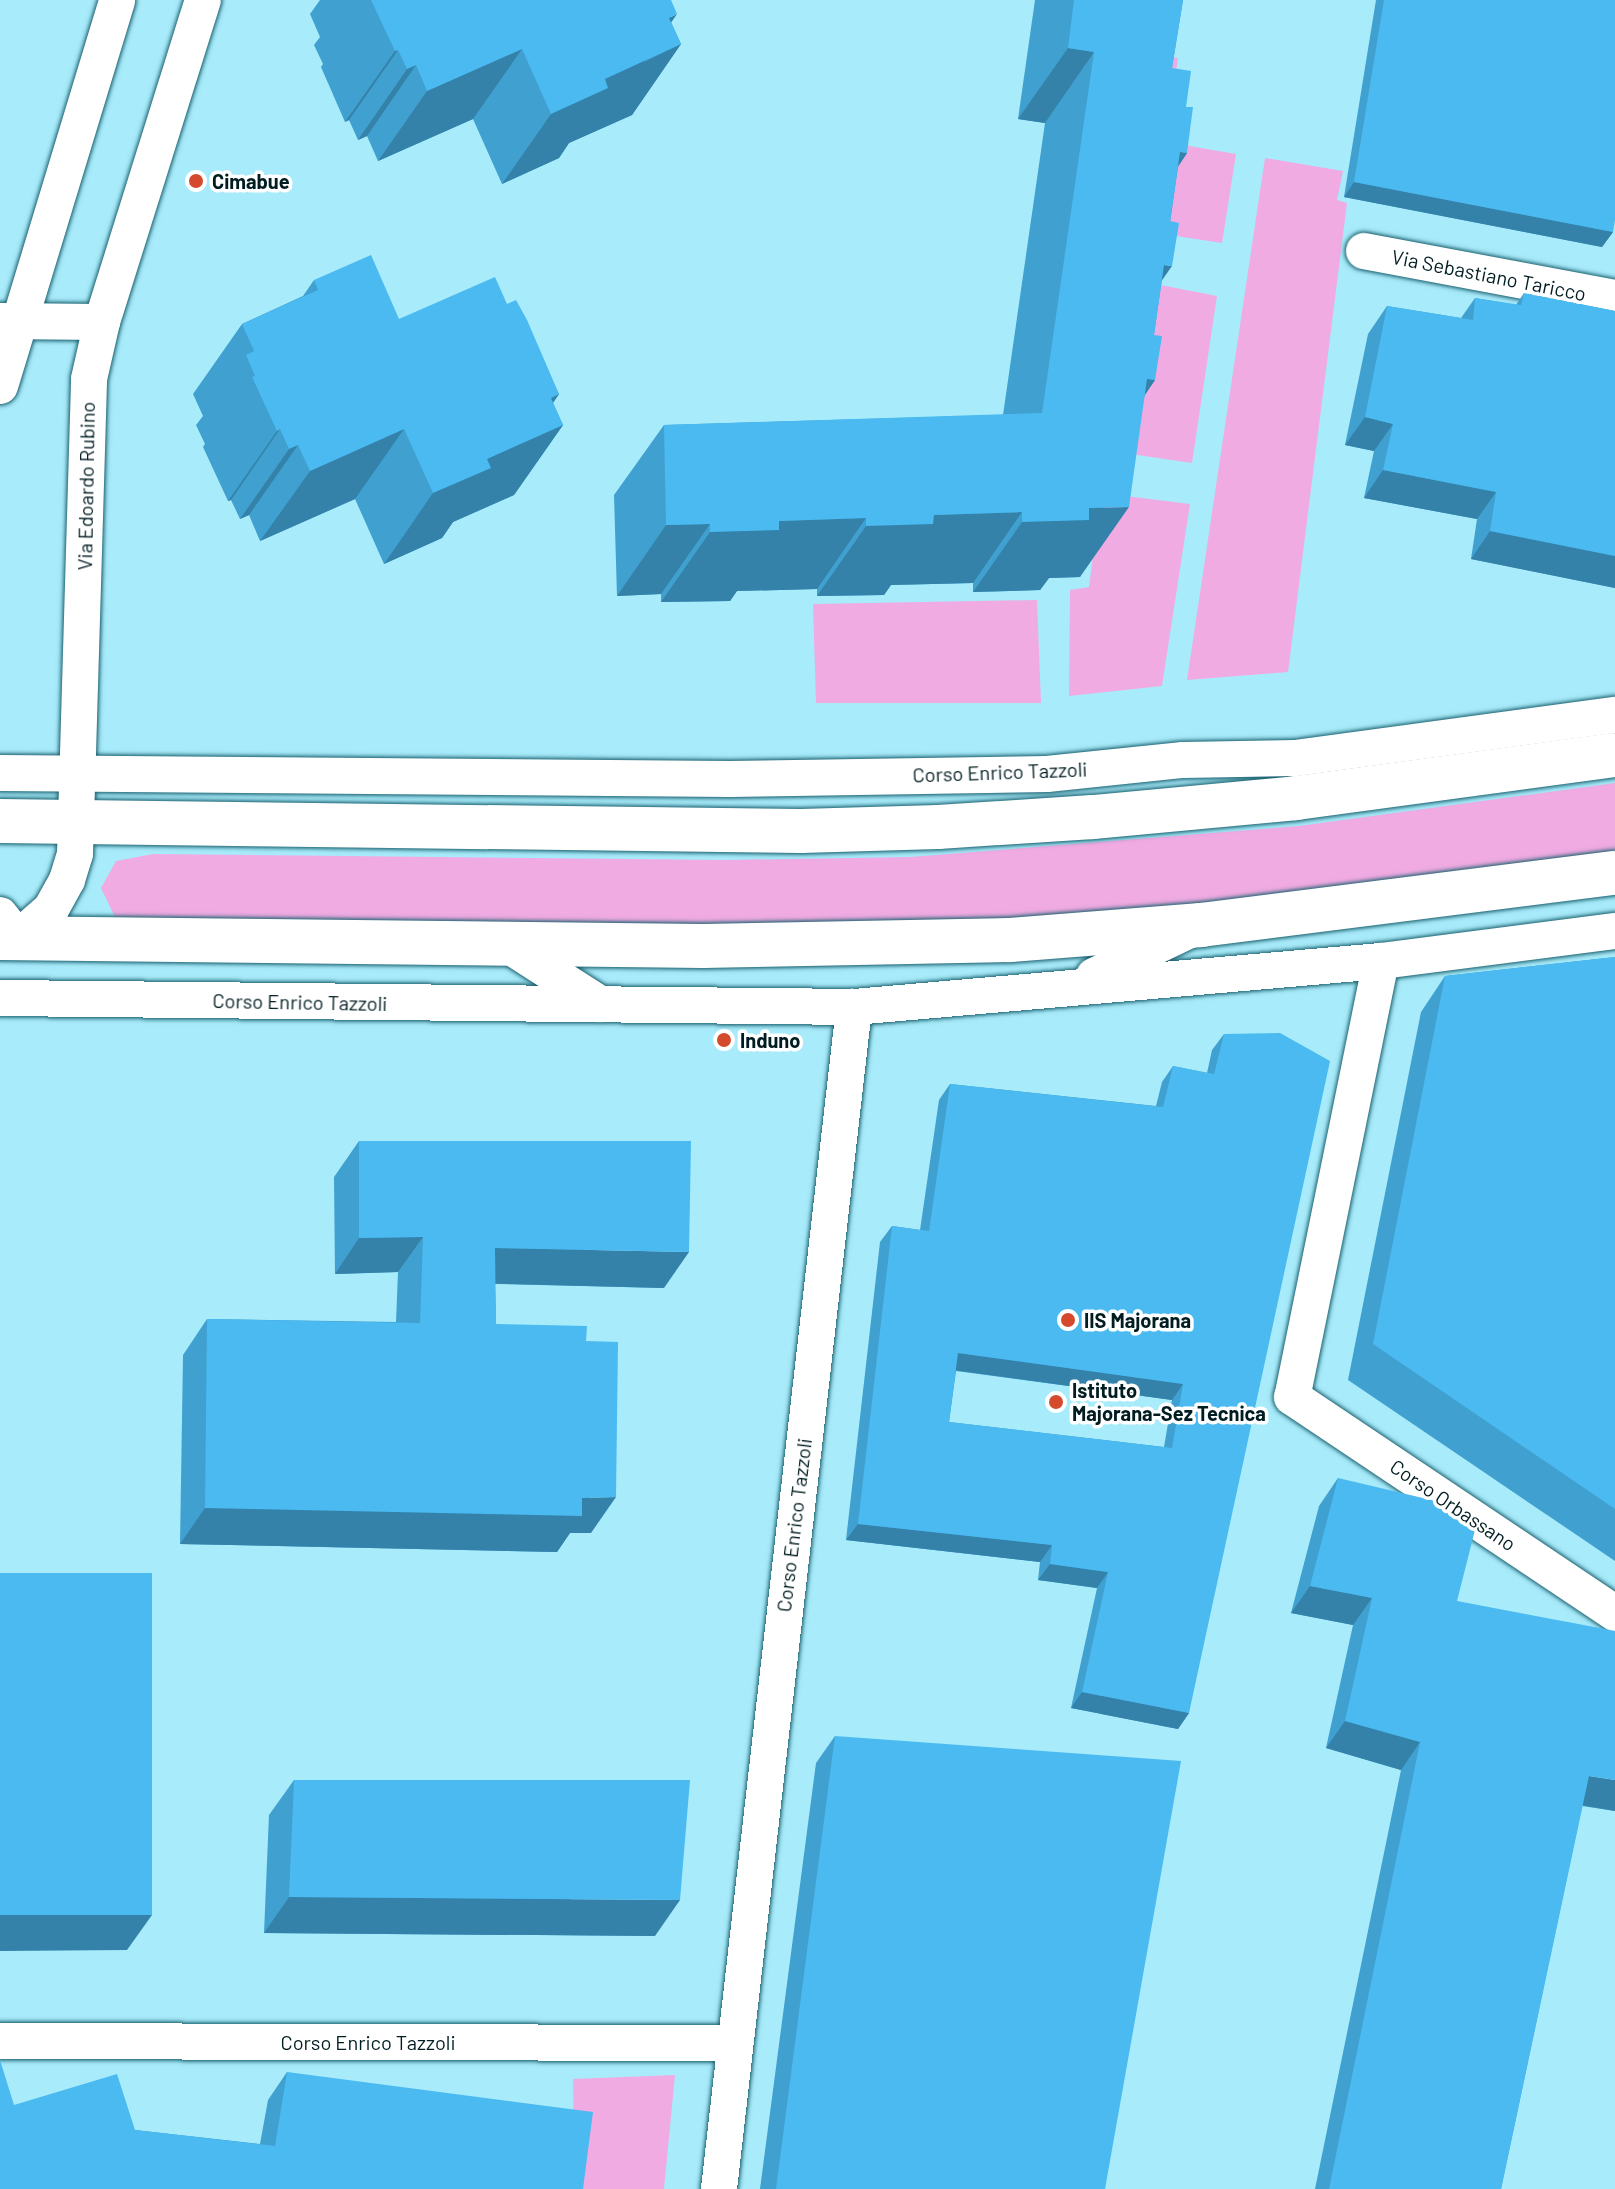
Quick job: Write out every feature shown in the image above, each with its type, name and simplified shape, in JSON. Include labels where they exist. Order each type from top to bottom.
[{"type":"street","points":[[0,386],[10,321],[117,0]]},
{"type":"street","name":"Via Edoardo Rubino","points":[[6,931],[51,909],[67,880],[75,854],[89,379],[102,322],[203,0]]},
{"type":"street","name":"Via Sebastiano Taricco","points":[[1364,251],[1615,298]]},
{"type":"street","points":[[10,321],[102,322]]},
{"type":"street","name":"Corso Enrico Tazzoli","points":[[0,773],[730,779],[1047,774],[1183,760],[1296,758],[1615,715]]},
{"type":"street","points":[[0,821],[801,831],[1078,818],[1296,798],[1615,755]]},
{"type":"street","points":[[381,776],[467,828]]},
{"type":"street","name":"Corso Enrico Tazzoli","points":[[6,931],[505,943],[851,946],[1089,936],[1615,873]]},
{"type":"street","name":"Corso Enrico Tazzoli","points":[[1067,988],[1201,925]]},
{"type":"street","name":"Corso Enrico Tazzoli","points":[[0,998],[854,1007],[1381,961],[1615,931]]},
{"type":"street","points":[[505,943],[600,1004]]},
{"type":"street","name":"Corso Orbassano","points":[[1381,961],[1292,1397],[1615,1613]]},
{"type":"street","name":"Corso Enrico Tazzoli","points":[[719,2189],[854,1007]]},
{"type":"street","name":"Corso Enrico Tazzoli","points":[[0,2041],[735,2043]]},
{"type":"shaded area","points":[[1139,55],[1178,58],[1166,142],[1236,154],[1222,243],[1143,231]]},
{"type":"shaded area","points":[[1265,158],[1343,171],[1337,200],[1347,203],[1288,672],[1187,680]]},
{"type":"shaded area","points":[[1140,281],[1217,296],[1192,463],[1110,451]]},
{"type":"shaded area","points":[[1101,493],[1190,504],[1162,686],[1069,696],[1070,590],[1089,587]]},
{"type":"shaded area","points":[[1037,600],[1041,703],[816,703],[813,604]]},
{"type":"shaded area","points":[[1615,783],[1615,855],[1308,896],[914,928],[115,917],[101,888],[116,861],[153,854],[725,860],[910,857],[1299,826]]},
{"type":"shaded area","points":[[675,2075],[664,2189],[567,2189],[574,2139],[573,2079]]},
{"type":"building","points":[[371,0],[671,0],[677,14],[669,18],[681,44],[605,79],[608,88],[551,114],[522,49],[427,91],[416,65],[407,69],[398,50],[395,51]]},
{"type":"building","points":[[1074,0],[1183,0],[1172,68],[1191,71],[1186,107],[1193,107],[1187,153],[1180,152],[1170,221],[1179,223],[1172,266],[1164,265],[1154,335],[1162,336],[1155,380],[1147,379],[1129,507],[1089,508],[1089,520],[1022,522],[1022,512],[934,515],[933,524],[866,526],[866,518],[779,521],[779,530],[710,532],[710,524],[666,525],[664,425],[1042,413],[1094,52],[1068,48]]},
{"type":"building","points":[[1384,0],[1615,0],[1613,232],[1354,182]]},
{"type":"building","points":[[371,255],[399,319],[495,277],[507,304],[516,300],[527,320],[559,394],[551,398],[563,425],[487,459],[491,468],[433,493],[404,429],[310,471],[298,445],[289,449],[280,429],[277,431],[252,377],[255,376],[246,355],[254,351],[242,324],[318,290],[314,280]]},
{"type":"building","points":[[1524,293],[1615,311],[1615,556],[1490,531],[1496,492],[1383,470],[1393,424],[1365,417],[1387,306],[1473,320],[1475,298],[1521,305]]},
{"type":"building","points":[[1615,957],[1615,1509],[1373,1344],[1445,976]]},
{"type":"building","name":"Istituto Majorana-Sez Tecnica","points":[[1280,1033],[1330,1061],[1189,1713],[1082,1692],[1108,1572],[1050,1564],[1052,1545],[858,1524],[892,1226],[929,1231],[950,1084],[1163,1107],[1173,1066],[1214,1074],[1224,1034]],"holes":[[[958,1353],[1183,1384],[1172,1448],[949,1422]]]},
{"type":"building","points":[[359,1141],[691,1141],[689,1252],[495,1248],[496,1324],[587,1326],[586,1341],[618,1342],[616,1497],[582,1498],[582,1516],[205,1508],[207,1319],[420,1323],[423,1237],[359,1238]]},
{"type":"building","points":[[1338,1478],[1444,1503],[1476,1526],[1457,1601],[1615,1631],[1615,1780],[1589,1776],[1501,2189],[1329,2189],[1420,1742],[1345,1721],[1372,1598],[1310,1586]]},
{"type":"building","points":[[0,1573],[152,1573],[152,1915],[0,1915]]},
{"type":"building","points":[[835,1736],[1181,1761],[1105,2189],[776,2189]]},
{"type":"building","points":[[294,1780],[690,1780],[680,1900],[289,1897]]},
{"type":"building","points":[[0,2060],[14,2105],[117,2074],[135,2130],[275,2146],[287,2072],[593,2112],[583,2189],[0,2189]]},
{"type":"place","name":"Cimabue","points":[[196,181]]},
{"type":"place","name":"Induno","points":[[724,1040]]},
{"type":"place","name":"IIS Majorana","points":[[1068,1320]]},
{"type":"place","name":"Istituto Majorana-Sez Tecnica","points":[[1056,1402]]}]
